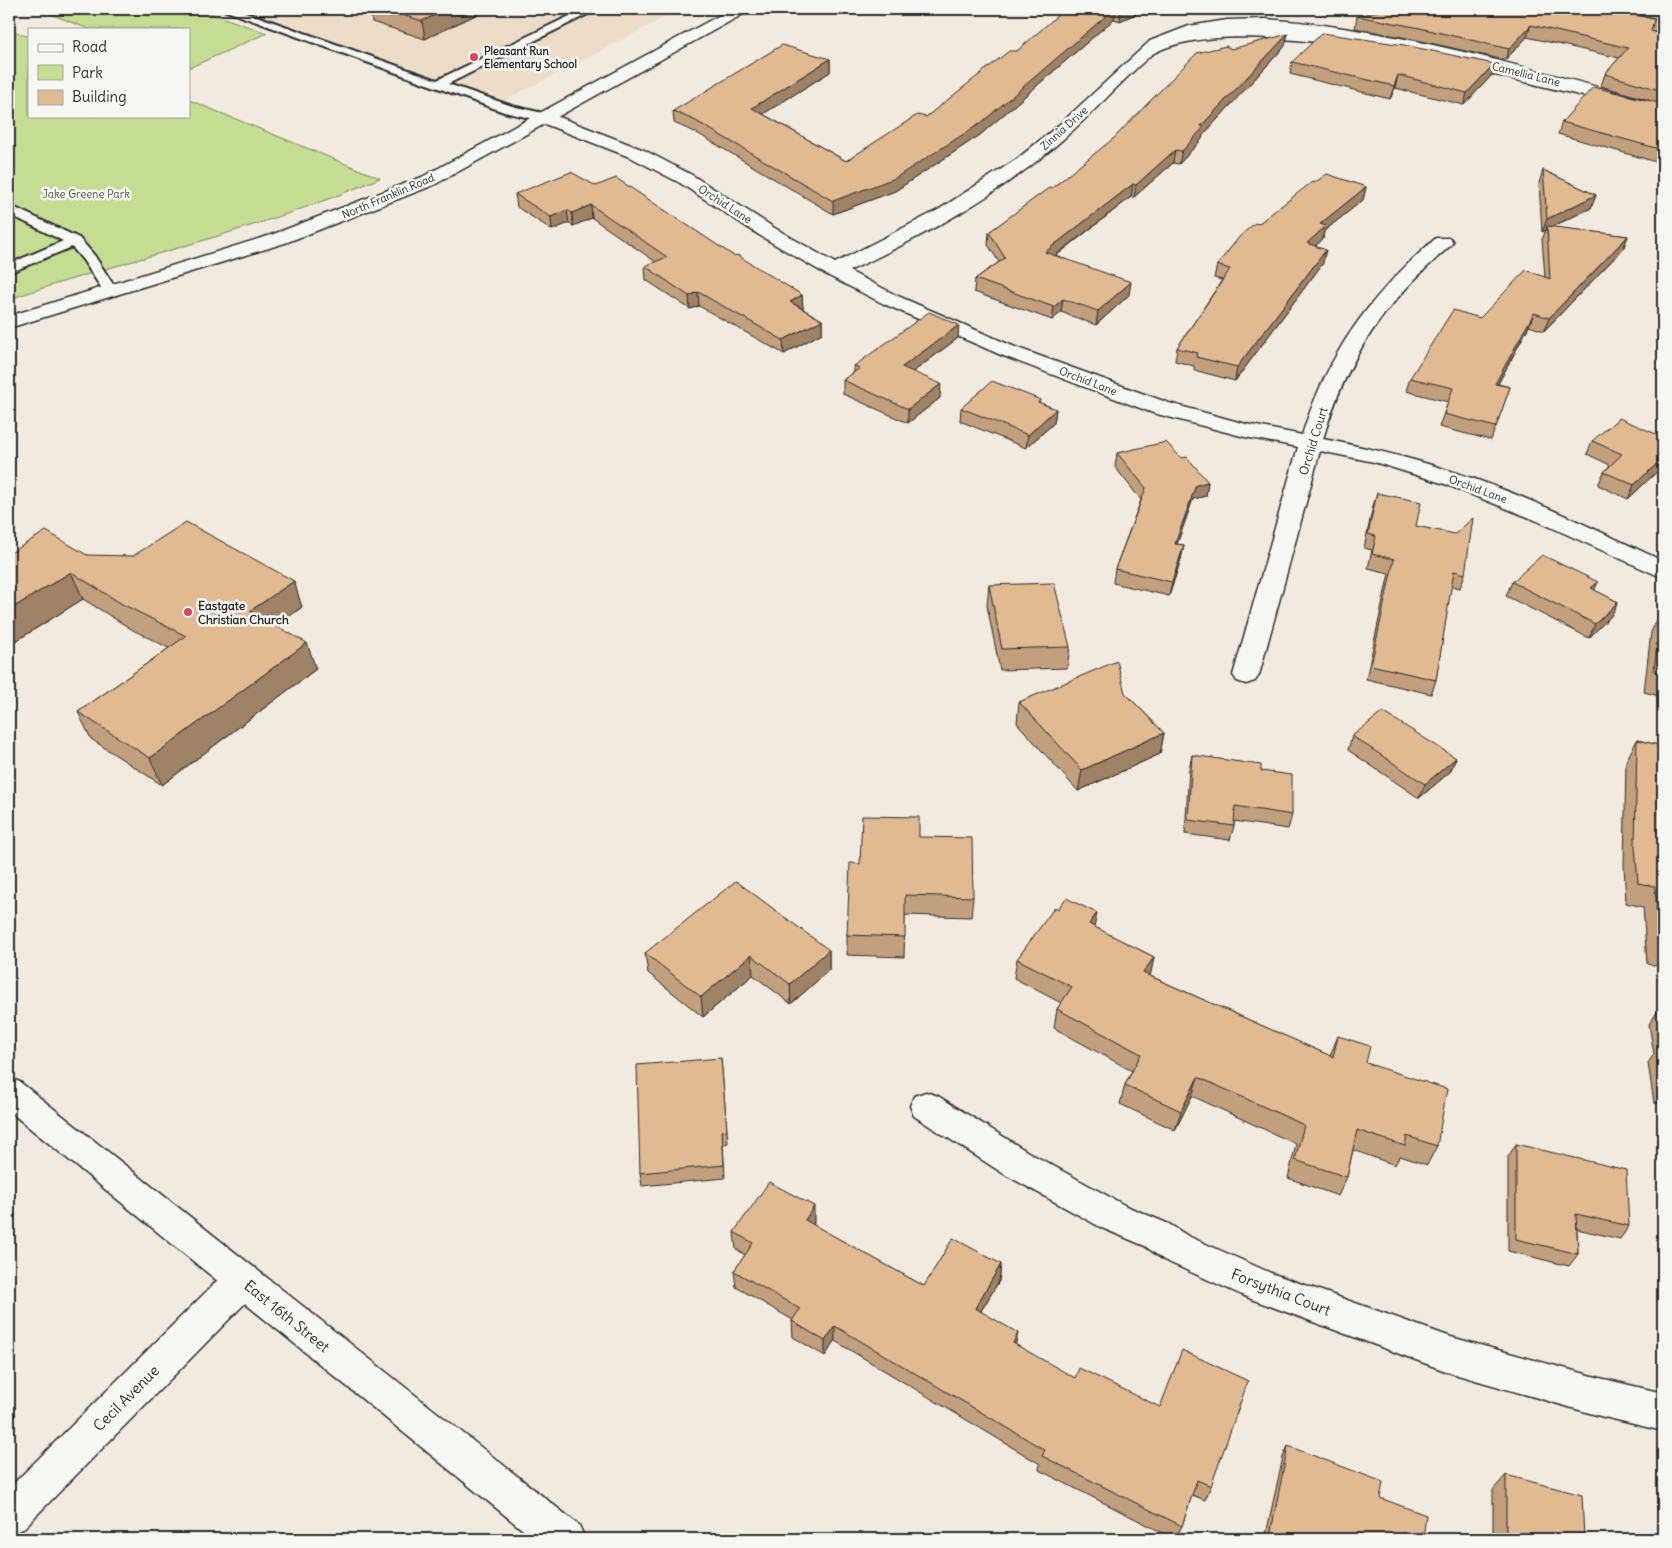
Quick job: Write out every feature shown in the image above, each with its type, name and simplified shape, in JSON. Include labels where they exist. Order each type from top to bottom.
[{"type":"street","name":"North Franklin Road","points":[[9,322],[254,247],[366,206],[428,180],[742,9]]},
{"type":"street","points":[[1585,9],[1663,27]]},
{"type":"street","name":"Camellia Lane","points":[[1300,23],[1406,44],[1663,110]]},
{"type":"street","name":"Zinnia Drive","points":[[834,271],[909,234],[1008,173],[1050,142],[1147,50],[1163,40],[1186,32],[1230,24],[1300,23]]},
{"type":"street","name":"Orchid Lane","points":[[543,117],[638,154],[686,179],[766,231],[834,271],[952,328],[1134,399],[1216,423],[1378,456],[1453,479],[1543,514],[1663,570]]},
{"type":"street","name":"Orchid Court","points":[[1246,675],[1328,392],[1348,350],[1393,290],[1443,242]]},
{"type":"street","name":"East 16th Street","points":[[9,1092],[565,1539]]},
{"type":"street","name":"Forsythia Court","points":[[926,1106],[1016,1163],[1095,1204],[1114,1217],[1157,1235],[1176,1248],[1264,1287],[1451,1355],[1600,1398],[1663,1412]]},
{"type":"street","name":"Cecil Avenue","points":[[9,1515],[243,1280]]},
{"type":"lane","points":[[227,9],[508,109],[543,117]]},
{"type":"lane","points":[[438,84],[592,9]]},
{"type":"lane","points":[[9,209],[74,241],[89,258],[111,292]]},
{"type":"lane","points":[[9,269],[74,241]]},
{"type":"shaded area","name":"Pleasant Run Elementary School","points":[[226,9],[681,9],[494,106]]},
{"type":"green space","points":[[52,9],[198,9],[267,33],[190,67],[190,28],[86,28],[45,12]]},
{"type":"green space","name":"Jake Greene Park","points":[[9,29],[28,37],[28,118],[190,118],[190,100],[380,178],[289,213],[9,299]]},
{"type":"building","points":[[382,9],[448,9],[422,21]]},
{"type":"building","points":[[1071,9],[1114,9],[981,123],[895,178],[833,201],[696,121],[673,111],[782,45],[830,59],[752,108],[846,161],[917,115],[926,117],[1009,51],[1017,51],[1058,15]]},
{"type":"building","points":[[1387,9],[1611,9],[1661,21],[1654,20],[1651,31],[1663,36],[1663,91],[1605,74],[1628,48],[1531,25],[1509,49],[1420,28],[1357,16]]},
{"type":"building","points":[[1322,33],[1404,45],[1494,64],[1467,93],[1398,75],[1394,86],[1292,62]]},
{"type":"building","points":[[1288,34],[1201,126],[1204,127],[1182,151],[1175,150],[1136,185],[1133,184],[1045,252],[1131,282],[1098,311],[1063,299],[1054,307],[975,279],[1005,258],[989,232],[1050,187],[1052,188],[1114,138],[1197,53],[1226,46],[1231,49]]},
{"type":"building","points":[[1593,87],[1663,104],[1663,150],[1562,122]]},
{"type":"building","points":[[1543,170],[1596,195],[1547,219]]},
{"type":"building","points":[[571,172],[596,186],[616,178],[734,256],[737,255],[802,295],[790,302],[822,320],[783,340],[698,292],[689,296],[645,266],[667,257],[591,205],[572,213],[567,210],[551,217],[515,194]]},
{"type":"building","points":[[1327,174],[1366,187],[1320,224],[1326,226],[1307,243],[1326,250],[1237,367],[1196,357],[1198,353],[1177,348],[1230,269],[1217,265],[1240,236],[1312,182],[1314,183]]},
{"type":"building","points":[[1547,226],[1628,236],[1549,318],[1534,313],[1495,384],[1510,387],[1496,427],[1444,414],[1453,388],[1410,378],[1453,310],[1480,318],[1526,270],[1550,279]]},
{"type":"building","points":[[929,312],[959,325],[902,367],[941,384],[908,409],[843,380],[860,368],[854,366]]},
{"type":"building","points":[[992,381],[1041,400],[1038,402],[1056,409],[1028,435],[961,408]]},
{"type":"building","points":[[1619,418],[1663,437],[1663,458],[1634,485],[1604,472],[1622,454],[1592,441]]},
{"type":"building","points":[[1166,442],[1181,458],[1187,457],[1208,482],[1196,485],[1175,544],[1184,545],[1172,582],[1115,569],[1146,488],[1117,453]]},
{"type":"building","points":[[1377,493],[1421,502],[1416,526],[1455,534],[1473,518],[1465,574],[1454,571],[1436,680],[1371,665],[1394,559],[1372,554],[1376,536],[1368,534]]},
{"type":"building","points":[[186,522],[294,581],[250,611],[307,643],[150,758],[78,712],[186,636],[122,604],[71,572],[9,610],[9,554],[46,531],[87,555],[133,556]]},
{"type":"building","points":[[1542,555],[1598,582],[1591,588],[1618,602],[1595,624],[1512,582]]},
{"type":"building","points":[[1054,583],[1070,647],[1002,649],[989,585]]},
{"type":"building","points":[[1661,611],[1663,611],[1663,673],[1654,671]]},
{"type":"building","points":[[1117,661],[1125,693],[1164,733],[1082,770],[1019,702]]},
{"type":"building","points":[[1383,712],[1456,758],[1425,784],[1352,736]]},
{"type":"building","points":[[1637,740],[1663,746],[1663,945],[1659,944],[1655,886],[1638,883],[1635,846]]},
{"type":"building","points":[[1192,755],[1261,765],[1261,771],[1292,775],[1292,815],[1235,806],[1234,826],[1188,820]]},
{"type":"building","points":[[862,816],[919,817],[919,837],[972,838],[973,897],[905,895],[905,937],[847,935],[850,863],[860,864]]},
{"type":"building","points":[[736,881],[829,950],[790,984],[751,955],[701,997],[645,953]]},
{"type":"building","points":[[1066,898],[1097,913],[1089,924],[1154,957],[1143,973],[1333,1057],[1338,1036],[1370,1046],[1366,1063],[1447,1089],[1437,1146],[1407,1136],[1405,1146],[1357,1130],[1347,1177],[1295,1160],[1304,1125],[1198,1077],[1181,1111],[1125,1085],[1141,1054],[1057,1009],[1072,987],[1017,959],[1055,907],[1058,909]]},
{"type":"building","points":[[721,1058],[727,1130],[722,1131],[724,1165],[640,1173],[637,1065]]},
{"type":"building","points":[[1516,1144],[1626,1170],[1629,1226],[1576,1214],[1578,1254],[1516,1239]]},
{"type":"building","points":[[769,1182],[814,1206],[805,1220],[924,1286],[953,1238],[1001,1264],[975,1308],[1018,1333],[1013,1343],[1075,1378],[1079,1368],[1160,1407],[1182,1350],[1248,1381],[1211,1486],[1197,1480],[1182,1526],[1042,1456],[1045,1450],[835,1326],[825,1341],[792,1321],[800,1309],[734,1271],[753,1243],[734,1232]]},
{"type":"building","points":[[1288,1446],[1383,1482],[1380,1498],[1426,1515],[1423,1539],[1278,1539],[1270,1536]]},
{"type":"building","points":[[1506,1475],[1582,1495],[1584,1539],[1506,1539]]},
{"type":"place","name":"Pleasant Run Elementary School","points":[[474,57]]},
{"type":"place","name":"Eastgate Christian Church","points":[[188,612]]}]
